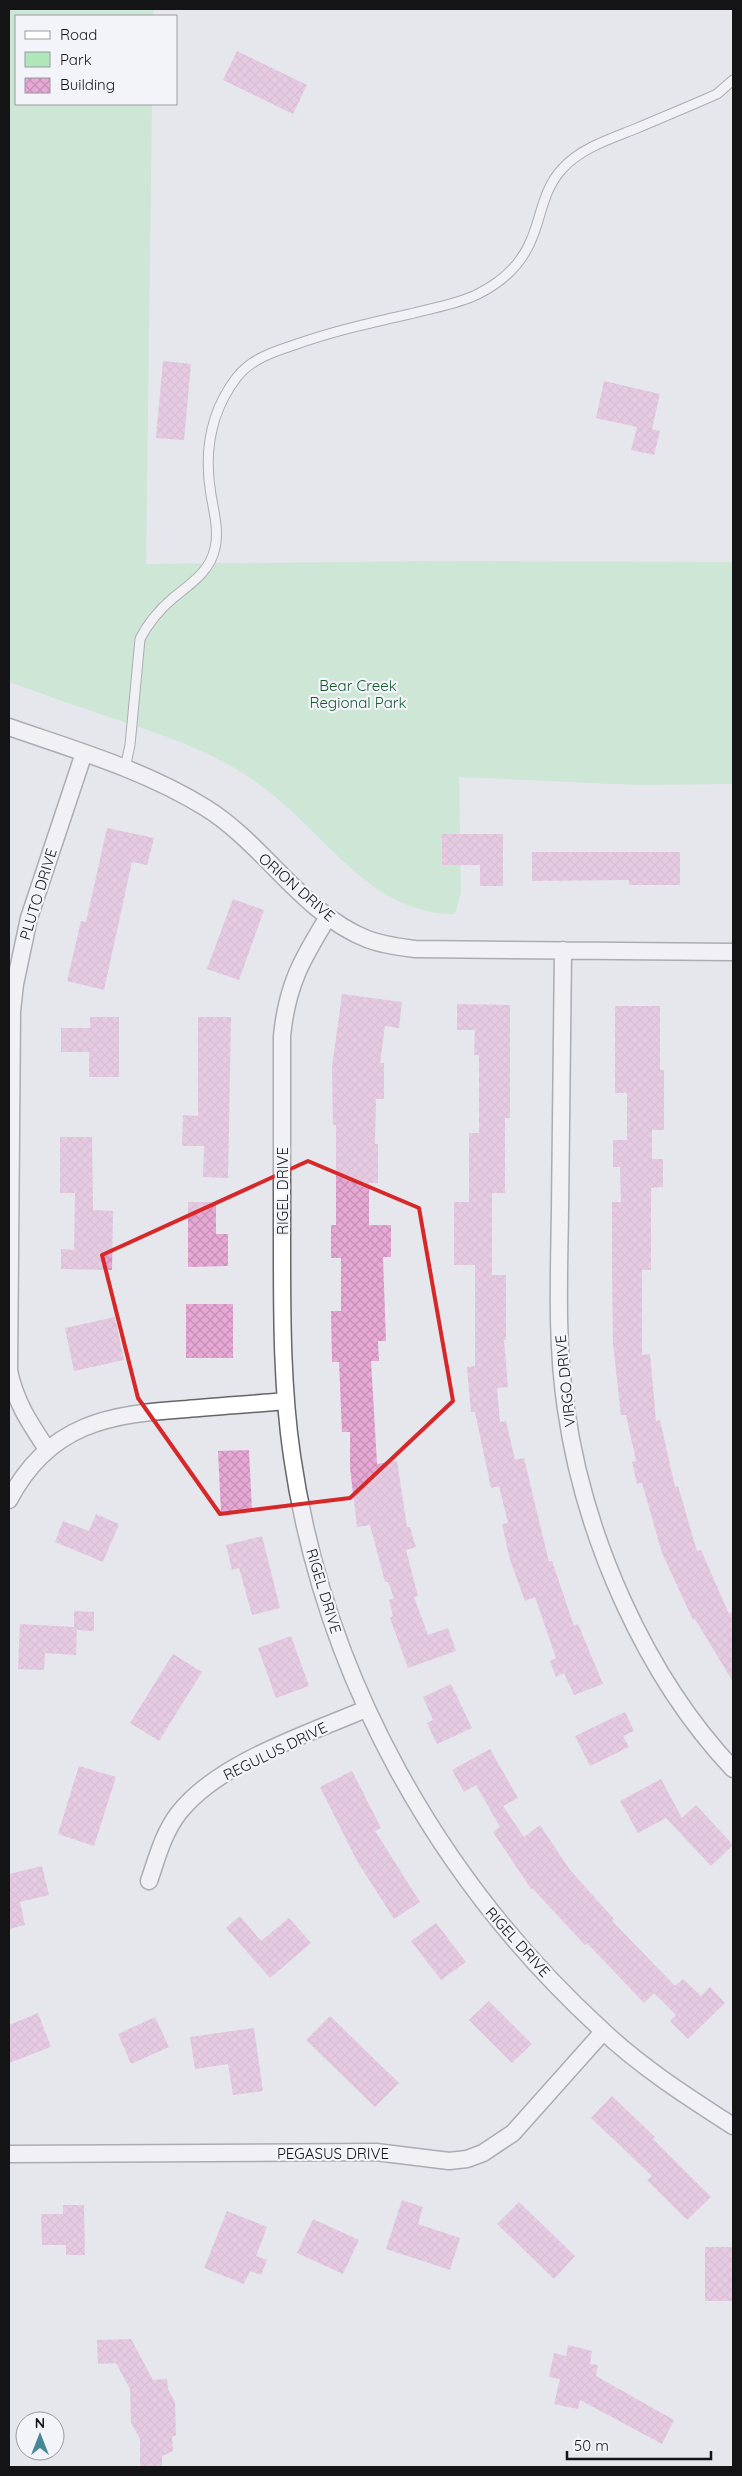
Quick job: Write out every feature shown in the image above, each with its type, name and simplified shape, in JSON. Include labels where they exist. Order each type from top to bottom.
[{"type":"street","name":"ORION DRIVE","points":[[9,727],[126,768],[181,793],[208,809],[328,917],[368,940],[415,950],[733,952]]},
{"type":"street","name":"PLUTO DRIVE","points":[[47,1449],[21,1410],[9,1371],[12,1011],[17,976],[30,918],[84,753]]},
{"type":"street","name":"RIGEL DRIVE","points":[[328,917],[300,962],[285,1007],[282,1036],[282,1329],[286,1401],[292,1456],[312,1556],[338,1637],[366,1708],[415,1802],[445,1850],[482,1901],[518,1944],[603,2032],[656,2074],[733,2126]]},
{"type":"street","name":"VIRGO DRIVE","points":[[563,950],[558,1318],[566,1410],[574,1454],[584,1496],[602,1549],[623,1600],[671,1687],[698,1727],[733,1769]]},
{"type":"street","points":[[9,1500],[30,1466],[47,1449],[79,1428],[123,1415],[286,1401]]},
{"type":"street","name":"REGULUS DRIVE","points":[[149,1880],[163,1839],[177,1816],[193,1797],[212,1781],[274,1749],[366,1708]]},
{"type":"street","name":"PEGASUS DRIVE","points":[[9,2154],[376,2152],[450,2162],[467,2159],[499,2144],[513,2133],[603,2032]]},
{"type":"lane","points":[[126,768],[140,639],[147,625],[159,612],[196,581],[209,563],[215,548],[216,528],[208,479],[207,450],[218,410],[237,377],[251,363],[274,351],[314,337],[464,300],[500,283],[525,253],[532,238],[544,197],[554,179],[564,167],[594,146],[711,97],[733,80]]},
{"type":"highlighted area","points":[[308,1161],[419,1208],[453,1401],[350,1498],[220,1514],[138,1398],[102,1255]]},
{"type":"green space","name":"Bear Creek Regional Park","points":[[9,9],[154,9],[153,15],[15,15],[15,105],[152,105],[146,564],[436,561],[733,562],[733,784],[638,785],[459,777],[461,891],[455,914],[426,911],[400,902],[377,888],[355,872],[273,795],[220,760],[183,743],[9,682]]},
{"type":"building","points":[[237,51],[307,85],[293,114],[223,80]]},
{"type":"building","points":[[163,361],[191,364],[184,440],[156,438]]},
{"type":"building","points":[[604,381],[660,394],[652,429],[660,431],[654,455],[631,450],[637,427],[596,418]]},
{"type":"building","points":[[107,828],[154,838],[147,865],[132,862],[104,990],[67,981],[81,921],[86,922]]},
{"type":"building","points":[[442,834],[503,834],[503,886],[480,886],[480,865],[442,865]]},
{"type":"building","points":[[532,852],[680,852],[680,885],[629,885],[629,880],[532,881]]},
{"type":"building","points":[[233,899],[264,910],[239,980],[207,969]]},
{"type":"building","points":[[342,994],[402,1002],[399,1028],[385,1026],[380,1063],[384,1063],[384,1099],[376,1099],[375,1144],[378,1144],[378,1183],[369,1183],[369,1225],[391,1225],[391,1257],[383,1257],[386,1341],[378,1341],[379,1361],[371,1361],[377,1464],[397,1461],[407,1527],[410,1527],[416,1547],[406,1550],[418,1596],[414,1597],[428,1635],[448,1628],[456,1651],[408,1668],[390,1618],[393,1616],[389,1600],[394,1598],[388,1582],[385,1582],[370,1525],[357,1527],[350,1468],[350,1432],[342,1432],[339,1362],[332,1362],[331,1311],[341,1311],[341,1258],[331,1258],[331,1225],[336,1225],[336,1125],[333,1125],[332,1067]]},
{"type":"building","points":[[457,1004],[510,1005],[510,1118],[505,1118],[505,1193],[492,1193],[492,1275],[506,1275],[506,1340],[504,1340],[508,1387],[497,1388],[500,1422],[506,1421],[515,1460],[524,1458],[549,1562],[552,1561],[574,1626],[578,1624],[603,1684],[574,1695],[564,1673],[556,1677],[550,1661],[556,1658],[535,1597],[525,1601],[510,1560],[502,1524],[508,1523],[499,1486],[491,1488],[475,1412],[471,1412],[467,1367],[475,1366],[475,1265],[454,1265],[454,1202],[469,1202],[469,1133],[479,1133],[479,1055],[474,1055],[475,1030],[457,1030]]},
{"type":"building","points":[[615,1006],[660,1006],[660,1070],[664,1070],[664,1130],[652,1130],[652,1159],[663,1159],[663,1187],[651,1188],[651,1270],[642,1270],[642,1355],[650,1354],[656,1421],[660,1420],[675,1487],[678,1486],[697,1551],[701,1550],[729,1614],[733,1611],[733,1682],[695,1619],[693,1620],[662,1553],[642,1483],[637,1484],[632,1462],[636,1461],[626,1415],[621,1415],[613,1344],[612,1270],[612,1202],[621,1202],[620,1167],[613,1167],[613,1140],[627,1140],[627,1093],[615,1093]]},
{"type":"building","points":[[90,1017],[119,1017],[119,1077],[89,1077],[89,1052],[61,1052],[61,1028],[90,1028]]},
{"type":"building","points":[[198,1017],[231,1017],[228,1178],[203,1177],[204,1146],[182,1146],[183,1115],[198,1116]]},
{"type":"building","points":[[60,1137],[92,1137],[93,1210],[113,1211],[112,1270],[61,1269],[61,1249],[74,1250],[75,1193],[60,1193]]},
{"type":"building","points":[[188,1202],[216,1202],[216,1234],[228,1234],[228,1266],[188,1267]]},
{"type":"building","points":[[186,1304],[233,1304],[233,1358],[186,1358]]},
{"type":"building","points":[[115,1317],[124,1360],[74,1371],[65,1328]]},
{"type":"building","points":[[249,1450],[252,1511],[221,1513],[218,1451]]},
{"type":"building","points":[[96,1514],[119,1524],[103,1562],[55,1542],[63,1521],[89,1531]]},
{"type":"building","points":[[262,1536],[280,1608],[252,1615],[239,1568],[232,1570],[226,1545]]},
{"type":"building","points":[[74,1611],[94,1612],[94,1631],[77,1630],[76,1655],[45,1653],[44,1670],[18,1669],[20,1624],[74,1627]]},
{"type":"building","points":[[291,1636],[309,1686],[276,1698],[258,1648]]},
{"type":"building","points":[[173,1654],[202,1672],[159,1741],[130,1723]]},
{"type":"building","points":[[451,1684],[472,1728],[437,1744],[427,1723],[433,1720],[423,1697]]},
{"type":"building","points":[[625,1712],[634,1731],[623,1736],[629,1747],[590,1766],[575,1736]]},
{"type":"building","points":[[490,1749],[518,1798],[503,1806],[524,1837],[540,1825],[570,1870],[614,1919],[612,1921],[675,1986],[683,1979],[701,1996],[710,1987],[725,2003],[688,2039],[670,2021],[676,2015],[654,1993],[644,2003],[587,1943],[585,1945],[531,1889],[493,1832],[500,1827],[476,1785],[464,1792],[452,1770]]},
{"type":"building","points":[[79,1766],[116,1777],[94,1846],[58,1834]]},
{"type":"building","points":[[352,1771],[381,1828],[375,1831],[420,1902],[394,1919],[357,1861],[320,1787]]},
{"type":"building","points":[[661,1779],[682,1818],[696,1805],[733,1845],[711,1866],[666,1818],[638,1833],[620,1801]]},
{"type":"building","points":[[42,1866],[49,1895],[20,1902],[25,1925],[9,1929],[9,1874]]},
{"type":"building","points":[[240,1916],[261,1941],[289,1918],[311,1943],[270,1978],[226,1928]]},
{"type":"building","points":[[436,1923],[466,1962],[441,1980],[411,1941]]},
{"type":"building","points":[[489,2001],[532,2044],[512,2063],[469,2020]]},
{"type":"building","points":[[38,2013],[51,2047],[9,2063],[9,2025]]},
{"type":"building","points":[[330,2016],[399,2083],[375,2107],[306,2040]]},
{"type":"building","points":[[155,2017],[169,2047],[131,2064],[118,2034]]},
{"type":"building","points":[[254,2028],[263,2091],[233,2095],[228,2064],[195,2069],[190,2037]]},
{"type":"building","points":[[612,2096],[655,2137],[653,2139],[711,2197],[687,2220],[647,2180],[652,2176],[591,2118]]},
{"type":"building","points":[[402,2200],[423,2207],[418,2224],[460,2238],[450,2270],[386,2249]]},
{"type":"building","points":[[519,2202],[575,2256],[554,2279],[497,2224]]},
{"type":"building","points":[[63,2205],[84,2205],[85,2255],[66,2255],[66,2245],[42,2245],[41,2214],[63,2214]]},
{"type":"building","points":[[227,2211],[267,2227],[256,2256],[267,2260],[261,2275],[250,2271],[244,2284],[204,2268]]},
{"type":"building","points":[[313,2219],[359,2240],[343,2274],[297,2253]]},
{"type":"building","points":[[705,2247],[733,2247],[733,2301],[705,2301]]},
{"type":"building","points":[[131,2339],[153,2380],[167,2379],[168,2389],[175,2402],[176,2435],[172,2437],[173,2451],[162,2456],[162,2466],[140,2467],[140,2439],[131,2423],[130,2389],[116,2363],[98,2364],[97,2340]]},
{"type":"building","points":[[568,2345],[592,2351],[590,2364],[598,2365],[596,2376],[674,2420],[662,2444],[580,2400],[578,2409],[554,2404],[560,2379],[549,2377],[554,2353],[566,2356]]}]
